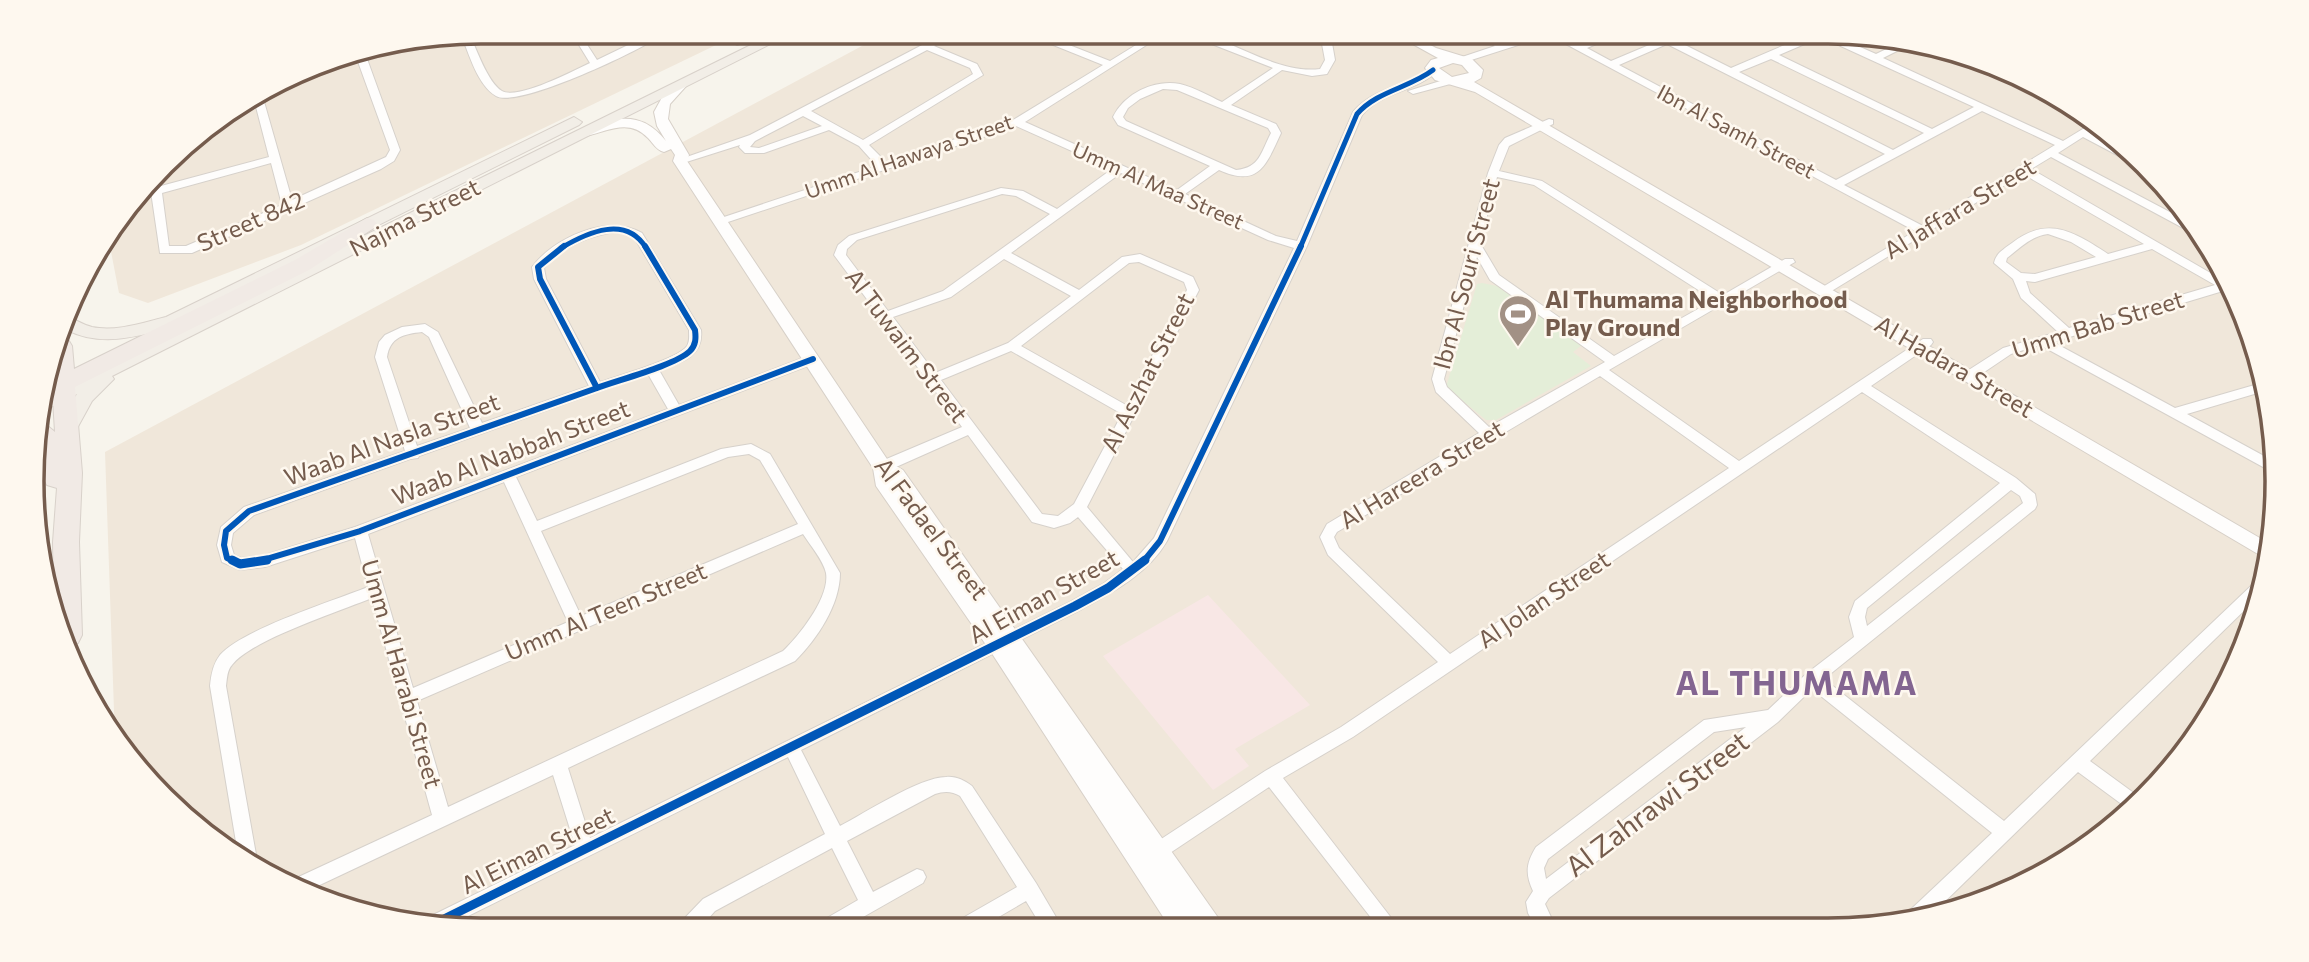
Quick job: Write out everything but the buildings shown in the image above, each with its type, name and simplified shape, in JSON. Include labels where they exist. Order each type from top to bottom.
[{"type":"highway","points":[[68,624],[68,427],[57,385],[302,265],[367,224]]},
{"type":"highway","points":[[46,438],[54,454],[46,475],[66,542]]},
{"type":"main road","name":"Najma Street","points":[[57,385],[169,322],[726,44]]},
{"type":"main road","name":"Najma Street","points":[[57,385],[130,361],[763,44]]},
{"type":"main road","points":[[73,326],[99,334],[130,332],[169,322]]},
{"type":"main road","points":[[68,427],[85,397],[130,361]]},
{"type":"street","points":[[471,44],[495,91],[507,97],[537,90],[634,44]]},
{"type":"street","points":[[583,44],[594,62]]},
{"type":"street","points":[[828,127],[760,151],[748,151],[744,147],[755,137],[931,44]]},
{"type":"street","points":[[1060,44],[1110,64]]},
{"type":"street","name":"Umm Al Hawaya Street","points":[[719,222],[1017,122],[1143,44]]},
{"type":"street","points":[[1223,44],[1280,67],[1311,75],[1324,72],[1328,68],[1327,44]]},
{"type":"street","points":[[1403,44],[1416,52],[1441,78],[1466,77]]},
{"type":"street","points":[[1418,44],[1458,60],[1466,77]]},
{"type":"street","points":[[1498,44],[1503,47]]},
{"type":"street","points":[[1432,69],[1439,61],[1458,60],[1512,44]]},
{"type":"street","points":[[1355,123],[1369,110],[1429,86],[1466,77],[1494,58],[1523,44]]},
{"type":"street","name":"Ibn Al Samh Street","points":[[1571,44],[1923,231]]},
{"type":"street","points":[[1579,48],[1588,44]]},
{"type":"street","points":[[1610,65],[1658,44]]},
{"type":"street","points":[[1675,44],[1893,154]]},
{"type":"street","points":[[1731,72],[1794,44]]},
{"type":"street","points":[[1847,45],[2064,145]]},
{"type":"street","points":[[863,144],[978,75],[974,66],[927,46]]},
{"type":"street","points":[[1876,58],[1895,49]]},
{"type":"street","points":[[1771,55],[1932,133]]},
{"type":"street","name":"Street 842","points":[[156,188],[164,250],[197,247],[390,159],[395,150],[363,60]]},
{"type":"street","points":[[1224,105],[1280,67]]},
{"type":"street","name":"Al Eiman Street","points":[[451,917],[1005,643],[1108,588],[1154,552],[1301,246],[1360,108],[1418,81],[1432,69]]},
{"type":"street","name":"Al Hadara Street","points":[[1466,77],[1480,89],[1546,124],[1923,345],[2262,538]]},
{"type":"street","name":"Al Fadael Street","points":[[680,161],[682,155],[662,122],[659,111],[663,102],[681,84]]},
{"type":"street","points":[[1163,86],[1179,87],[1224,105],[1269,124],[1276,133],[1256,170],[1235,173],[1128,127],[1118,117],[1124,107],[1150,89],[1163,86]]},
{"type":"street","points":[[260,103],[288,205]]},
{"type":"street","points":[[1835,185],[1982,107]]},
{"type":"street","points":[[804,112],[863,144],[883,166]]},
{"type":"street","name":"Umm Al Maa Street","points":[[1017,122],[1272,238],[1301,246]]},
{"type":"street","name":"Al Fadael Street","points":[[586,132],[627,123],[644,124],[650,128],[670,156],[680,161],[882,467],[896,475],[1005,643],[1057,706],[1203,918]]},
{"type":"street","name":"Ibn Al Souri Street","points":[[1489,434],[1441,389],[1438,379],[1493,173],[1504,145],[1508,140],[1546,124]]},
{"type":"street","name":"Al Jaffara Street","points":[[1828,289],[2088,130]]},
{"type":"street","points":[[2084,133],[2109,147]]},
{"type":"street","points":[[680,161],[755,137]]},
{"type":"street","points":[[2051,153],[2181,222]]},
{"type":"street","points":[[161,184],[274,159]]},
{"type":"street","points":[[1180,194],[1217,166]]},
{"type":"street","points":[[885,316],[947,294],[1120,169]]},
{"type":"street","points":[[2024,170],[2216,279]]},
{"type":"street","points":[[1493,173],[1538,183],[1723,300]]},
{"type":"street","name":"Al Tuwaim Street","points":[[1058,214],[1019,193],[1001,191],[853,238],[842,248],[843,261],[1037,518],[1046,523],[1063,520],[1079,508]]},
{"type":"street","name":"Waab Al Nasla Street","points":[[224,552],[226,531],[249,510],[413,455],[652,369],[686,355],[695,347],[695,330],[638,235],[624,228],[602,229],[547,256],[538,267],[540,278],[597,388]]},
{"type":"street","points":[[2066,332],[2025,295],[2018,277],[2000,263],[2001,257],[2037,232],[2049,231],[2062,234],[2107,259]]},
{"type":"street","points":[[1474,242],[1494,277],[1614,362]]},
{"type":"street","points":[[2018,277],[2035,278],[2154,245]]},
{"type":"street","points":[[1004,254],[1079,295]]},
{"type":"street","name":"Al Aszhat Street","points":[[932,379],[1012,346],[1126,260],[1133,258],[1177,274],[1193,284],[1193,290],[1079,508]]},
{"type":"street","name":"Al Hareera Street","points":[[1449,663],[1333,551],[1327,537],[1332,528],[1489,434],[1785,264]]},
{"type":"street","name":"Umm Bab Street","points":[[1972,373],[2007,351],[2220,288]]},
{"type":"street","points":[[413,455],[381,357],[387,337],[400,331],[425,328],[434,335],[478,430]]},
{"type":"street","points":[[2040,340],[2264,463]]},
{"type":"street","name":"Al Jolan Street","points":[[1158,851],[1271,776],[1347,732],[1923,345]]},
{"type":"street","points":[[1012,346],[1129,412]]},
{"type":"street","name":"Waab Al Nabbah Street","points":[[224,552],[233,562],[251,564],[360,531],[813,359]]},
{"type":"street","points":[[652,369],[676,411]]},
{"type":"street","points":[[1600,370],[1740,468]]},
{"type":"street","name":"Al Hadara Street","points":[[1972,373],[2260,548]]},
{"type":"street","name":"Al Zahrawi Street","points":[[1540,918],[1536,912],[1535,902],[1543,892],[1772,717],[1812,679],[2030,505],[2025,492],[2011,482],[1862,386]]},
{"type":"street","points":[[2175,413],[2255,389]]},
{"type":"street","points":[[968,430],[882,467],[883,481],[954,582],[1005,643],[1102,803],[1179,918]]},
{"type":"street","points":[[307,882],[558,762],[777,662],[798,649],[807,639],[832,588],[833,573],[765,457],[751,449],[726,452],[535,528]]},
{"type":"street","points":[[508,475],[535,528],[577,625]]},
{"type":"street","points":[[1862,638],[1857,617],[1860,605],[2011,482]]},
{"type":"street","points":[[1079,508],[1132,570]]},
{"type":"street","name":"Umm Al Teen Street","points":[[408,697],[805,527]]},
{"type":"street","name":"Umm Al Harabi Street","points":[[360,531],[442,818]]},
{"type":"street","points":[[246,850],[218,686],[219,673],[226,660],[257,639],[376,590]]},
{"type":"street","points":[[1927,907],[2249,596]]},
{"type":"street","points":[[1812,679],[2004,832]]},
{"type":"street","name":"Al Zahrawi Street","points":[[1543,892],[1534,875],[1534,864],[1542,853],[1615,797],[1710,725],[1727,720],[1772,717]]},
{"type":"street","points":[[792,748],[869,904]]},
{"type":"street","points":[[558,762],[585,850]]},
{"type":"street","points":[[2078,762],[2128,799]]},
{"type":"street","points":[[1271,776],[1382,918]]},
{"type":"street","points":[[697,918],[709,905],[835,835],[931,787],[958,785],[966,791],[1047,918]]},
{"type":"street","points":[[1102,803],[1113,808],[1146,851],[1158,851]]},
{"type":"street","points":[[844,918],[917,877]]},
{"type":"street","points":[[980,918],[1030,889]]},
{"type":"shaded area","points":[[481,44],[718,44],[301,245],[148,303],[119,293],[110,249],[152,193],[193,152],[238,117],[314,77],[368,59],[424,47]]},
{"type":"shaded area","points":[[866,44],[1828,44],[1885,47],[1913,52],[1995,77],[2071,117],[2137,172],[2192,238],[2232,314],[2257,396],[2262,424],[2265,481],[2262,538],[2242,622],[2207,700],[2157,769],[2116,810],[2047,860],[1969,895],[1913,910],[1885,915],[1828,918],[481,918],[424,915],[396,910],[340,895],[288,873],[238,845],[193,810],[134,747],[114,720],[105,452]]},
{"type":"shaded area","points":[[1208,595],[1310,705],[1235,749],[1249,766],[1213,790],[1103,656]]},
{"type":"green space","name":"Al Thumama Neighborhood Play Ground","points":[[1477,284],[1497,286],[1582,345],[1573,352],[1591,366],[1496,420],[1486,420],[1446,387]]},
{"type":"cycle path","points":[[449,917],[1075,606],[1108,588],[1145,561],[1160,541],[1301,246],[1357,114],[1372,100],[1414,82],[1433,70]]},
{"type":"cycle path","points":[[597,388],[540,279],[538,267],[556,250],[570,242],[600,231],[628,230],[638,235],[695,330],[694,345],[689,352],[675,360],[249,511],[226,531],[224,545],[227,558],[240,564],[265,561],[360,531],[813,359]]},
{"type":"place","name":"Al Thumama Neighborhood Play Ground","points":[[1518,348]]},
{"type":"district","name":"AL THUMAMA","points":[[1797,684]]}]
